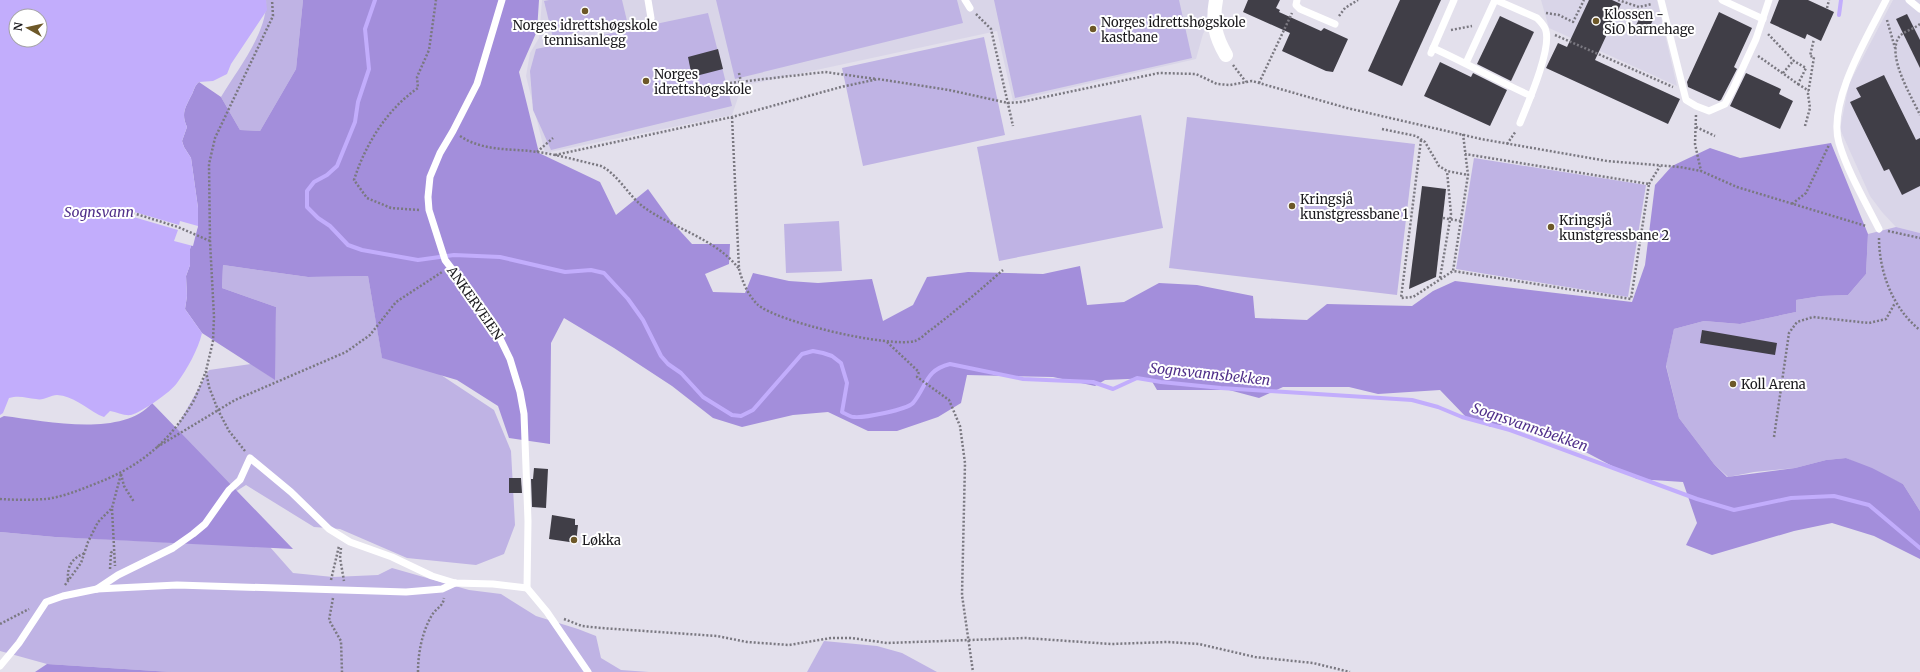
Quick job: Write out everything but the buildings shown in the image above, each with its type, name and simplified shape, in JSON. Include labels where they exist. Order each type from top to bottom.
[{"type":"street","points":[[1216,0],[1214,28],[1217,40],[1226,55]]},
{"type":"lane","name":"ANKERVEIEN","points":[[502,0],[477,84],[440,153],[430,177],[428,197],[429,210],[444,256],[450,267],[491,320],[510,359],[520,392],[524,414],[528,521],[527,588]]},
{"type":"lane","points":[[648,0],[651,18]]},
{"type":"lane","points":[[965,0],[970,8]]},
{"type":"lane","points":[[1454,0],[1432,51],[1466,62],[1489,77],[1531,96]]},
{"type":"lane","points":[[1466,62],[1496,0],[1509,3],[1542,22],[1546,31],[1545,46],[1540,69],[1520,123]]},
{"type":"lane","points":[[1722,0],[1763,19]]},
{"type":"lane","points":[[1661,1],[1683,92],[1688,103],[1709,111],[1725,104],[1756,39],[1769,0]]},
{"type":"lane","points":[[1879,229],[1846,161],[1839,141],[1837,122],[1846,81],[1886,0]]},
{"type":"lane","points":[[1909,0],[1920,9]]},
{"type":"lane","points":[[1296,2],[1300,8],[1335,24]]},
{"type":"lane","points":[[97,589],[118,575],[183,542],[205,524],[229,490],[240,480],[250,458],[291,492],[317,519],[341,538],[367,550],[392,557],[432,576],[455,583],[527,588],[547,612],[588,672]]},
{"type":"lane","points":[[0,666],[23,637],[46,602],[63,596],[97,589],[177,585],[273,587],[334,591],[423,591],[442,589],[455,583]]},
{"type":"path","points":[[0,499],[37,499],[56,497],[121,474],[141,462],[158,447],[190,406],[206,370],[213,341],[214,317],[210,241],[209,164],[215,138],[273,16],[272,0]]},
{"type":"path","points":[[429,210],[391,208],[367,198],[354,180],[361,158],[387,116],[418,88],[417,76],[429,50],[436,0]]},
{"type":"path","points":[[1335,24],[1345,8],[1358,0]]},
{"type":"path","points":[[1530,15],[1549,12],[1573,22],[1584,0]]},
{"type":"path","points":[[1618,0],[1639,7],[1661,1]]},
{"type":"path","points":[[1827,8],[1830,0]]},
{"type":"path","points":[[1259,83],[1296,2]]},
{"type":"path","points":[[970,8],[991,29],[1013,126]]},
{"type":"path","points":[[1440,32],[1484,24]]},
{"type":"path","points":[[1895,49],[1900,36],[1920,24]]},
{"type":"path","points":[[1546,31],[1683,92]]},
{"type":"path","points":[[1771,36],[1794,60],[1806,68],[1812,69]]},
{"type":"path","points":[[1891,36],[1898,66],[1920,115]]},
{"type":"path","points":[[1805,126],[1810,108],[1809,91],[1814,58],[1810,56],[1814,39]]},
{"type":"path","points":[[1226,55],[1246,82]]},
{"type":"path","points":[[1761,58],[1809,91]]},
{"type":"path","points":[[1783,74],[1794,60]]},
{"type":"path","points":[[1798,84],[1806,68]]},
{"type":"path","points":[[730,83],[825,72],[949,90],[1008,103],[1021,102],[1159,73],[1196,74],[1217,84],[1252,81],[1347,108],[1507,144],[1607,162],[1701,171],[1737,187],[1792,204],[1879,229],[1920,238]]},
{"type":"path","points":[[739,73],[740,82]]},
{"type":"path","points":[[555,155],[732,117],[841,87],[878,79]]},
{"type":"path","points":[[1696,106],[1695,144],[1701,171]]},
{"type":"path","points":[[732,117],[739,269],[748,292],[757,304],[770,312],[809,326],[887,342],[898,343],[916,341],[1003,270]]},
{"type":"path","points":[[1507,144],[1520,123]]},
{"type":"path","points":[[1696,127],[1715,136]]},
{"type":"path","points":[[1382,129],[1406,133],[1425,142],[1439,166],[1447,171],[1468,175]]},
{"type":"path","points":[[453,131],[480,146],[500,150],[537,152],[601,166],[609,170],[630,194],[645,208],[725,253],[739,269]]},
{"type":"path","points":[[1792,204],[1806,193],[1832,137],[1838,131]]},
{"type":"path","points":[[1453,271],[1468,175],[1463,134]]},
{"type":"path","points":[[537,152],[553,138]]},
{"type":"path","points":[[1421,140],[1402,298],[1413,297],[1440,278],[1453,271],[1631,299],[1649,184],[1660,166]]},
{"type":"path","points":[[1465,154],[1649,184]]},
{"type":"path","points":[[1440,278],[1445,244],[1451,219],[1450,188],[1447,171]]},
{"type":"path","points":[[133,213],[178,227],[210,241]]},
{"type":"path","points":[[1443,218],[1461,220]]},
{"type":"path","points":[[1879,229],[1879,248],[1895,303],[1908,321],[1920,330]]},
{"type":"path","points":[[158,447],[235,400],[346,352],[370,335],[396,302],[450,267]]},
{"type":"path","points":[[1774,437],[1789,333],[1797,322],[1813,317],[1869,323],[1886,319],[1895,303]]},
{"type":"path","points":[[887,342],[919,372],[917,377],[937,390],[948,400],[960,426],[965,463],[962,595],[973,672]]},
{"type":"path","points":[[206,370],[209,387],[218,410],[229,431],[250,458]]},
{"type":"path","points":[[121,474],[124,486],[134,502]]},
{"type":"path","points":[[118,575],[114,562],[112,508],[121,474]]},
{"type":"path","points":[[68,580],[82,563],[98,522],[112,508]]},
{"type":"path","points":[[341,538],[331,576],[334,591],[329,620],[341,641],[342,672]]},
{"type":"path","points":[[341,538],[340,558],[346,591]]},
{"type":"path","points":[[112,580],[110,563],[111,552],[113,550]]},
{"type":"path","points":[[63,596],[68,580],[68,569],[72,561],[74,558],[85,553]]},
{"type":"path","points":[[418,672],[418,650],[429,621],[443,603],[445,597],[455,583]]},
{"type":"path","points":[[0,624],[46,602]]},
{"type":"path","points":[[547,612],[582,626],[717,636],[747,642],[789,645],[832,638],[851,638],[887,643],[1025,638],[1111,644],[1167,642],[1199,644],[1255,657],[1313,663],[1349,672]]},
{"type":"shaded area","points":[[266,0],[303,0],[296,69],[260,131],[240,130],[221,97],[257,38],[262,25]]},
{"type":"shaded area","points":[[303,0],[539,0],[537,31],[519,72],[539,153],[600,182],[616,215],[648,189],[671,221],[692,244],[730,244],[729,264],[705,274],[713,292],[745,293],[753,273],[789,281],[818,283],[872,279],[883,321],[913,305],[927,277],[968,272],[1043,274],[1080,266],[1087,305],[1124,302],[1159,283],[1197,285],[1253,296],[1255,318],[1307,320],[1327,304],[1412,306],[1433,291],[1455,281],[1632,302],[1645,265],[1655,185],[1672,166],[1710,148],[1740,158],[1831,143],[1868,234],[1866,274],[1848,295],[1821,296],[1796,300],[1796,312],[1740,324],[1704,321],[1674,329],[1666,366],[1679,418],[1714,464],[1727,477],[1795,468],[1826,460],[1846,458],[1872,468],[1903,484],[1920,511],[1920,559],[1874,536],[1832,523],[1794,531],[1712,555],[1686,545],[1697,523],[1683,482],[1637,479],[1574,446],[1511,423],[1491,427],[1467,418],[1440,390],[1378,394],[1349,387],[1283,387],[1259,398],[1229,390],[1157,390],[1150,378],[1105,380],[1095,386],[1053,377],[967,375],[961,403],[938,417],[897,431],[868,431],[828,412],[793,415],[742,427],[713,418],[672,386],[614,348],[564,318],[551,343],[550,444],[509,438],[498,406],[457,380],[382,358],[368,276],[308,277],[223,265],[222,288],[276,307],[275,380],[202,333],[185,309],[187,296],[186,276],[190,265],[190,249],[198,226],[198,208],[191,158],[182,141],[187,127],[184,118],[184,111],[195,87],[199,82],[221,97],[240,130],[260,131],[296,69]]},
{"type":"shaded area","name":"Norges idrettshøgskole","points":[[542,0],[1221,0],[1203,34],[1196,59],[1013,101],[997,31],[742,86],[732,115],[545,153],[526,76],[530,53],[539,38]]},
{"type":"shaded area","name":"Norges idrettshøgskole tennisanlegg","points":[[622,0],[627,21],[553,38],[544,1]]},
{"type":"shaded area","points":[[716,0],[957,0],[963,23],[735,79]]},
{"type":"shaded area","name":"Norges idrettshøgskole kastbane","points":[[994,0],[1179,0],[1192,58],[1015,98]]},
{"type":"shaded area","points":[[1541,0],[1657,0],[1677,86],[1549,28]]},
{"type":"shaded area","points":[[1893,0],[1920,0],[1920,233],[1896,227],[1882,212],[1870,196],[1840,129],[1849,84]]},
{"type":"shaded area","points":[[708,13],[732,106],[551,150],[533,110],[530,71],[536,49]]},
{"type":"shaded area","points":[[984,37],[1005,135],[863,166],[842,68]]},
{"type":"shaded area","points":[[1141,115],[1163,228],[999,261],[977,147]]},
{"type":"shaded area","name":"Kringsjå kunstgressbane 1","points":[[1187,117],[1415,144],[1397,295],[1169,268]]},
{"type":"shaded area","name":"Kringsjå kunstgressbane 2","points":[[1474,158],[1646,185],[1628,297],[1456,269]]},
{"type":"shaded area","points":[[839,221],[842,271],[786,273],[784,224]]},
{"type":"shaded area","points":[[1896,227],[1920,233],[1920,511],[1903,484],[1846,458],[1826,460],[1795,468],[1754,472],[1728,477],[1714,464],[1679,418],[1666,365],[1674,329],[1704,321],[1740,324],[1796,312],[1796,300],[1821,296],[1848,295],[1866,274],[1868,234]]},
{"type":"shaded area","points":[[223,265],[308,277],[368,276],[382,357],[438,373],[494,410],[511,451],[515,525],[504,554],[476,565],[407,558],[340,529],[314,527],[246,485],[227,497],[171,437],[209,370],[251,364],[274,379],[276,307],[222,288]]},
{"type":"shaded area","points":[[152,403],[293,549],[55,537],[0,532],[0,418],[4,416],[61,423],[103,424],[122,420],[139,414]]},
{"type":"shaded area","points":[[0,532],[55,537],[270,547],[293,573],[333,577],[378,575],[392,568],[469,590],[501,594],[536,616],[596,636],[601,658],[621,670],[649,672],[171,672],[47,664],[0,651]]},
{"type":"shaded area","points":[[824,641],[877,646],[902,653],[937,672],[807,672]]},
{"type":"shaded area","points":[[47,664],[171,672],[35,672]]},
{"type":"water","name":"Sognsvann","points":[[0,0],[266,0],[267,10],[231,64],[227,74],[213,81],[199,82],[195,87],[184,111],[184,118],[187,127],[182,141],[191,158],[198,208],[198,226],[190,249],[190,265],[186,276],[187,296],[185,309],[202,333],[195,353],[185,372],[174,387],[163,396],[149,406],[131,415],[110,411],[104,417],[79,402],[68,397],[57,395],[44,399],[20,397],[9,398],[3,413],[0,415]]},
{"type":"pier","points":[[131,211],[179,225],[180,221],[198,226],[193,246],[174,241],[178,230],[130,216]]},
{"type":"waterway","name":"Sognsvannsbekken","points":[[375,0],[365,29],[369,69],[358,102],[355,122],[337,166],[327,175],[314,182],[307,191],[307,207],[318,218],[330,226],[348,245],[362,250],[418,260],[454,255],[500,257],[565,272],[591,270],[604,273],[628,299],[643,320],[661,356],[668,364],[681,373],[703,397],[732,415],[741,416],[753,410],[802,354],[813,351],[832,356],[841,363],[847,383],[842,412],[854,417],[885,413],[909,406],[918,397],[931,374],[936,370],[950,364],[1023,379],[1093,382],[1113,389],[1137,378],[1221,388],[1412,400],[1438,407],[1462,417],[1510,430],[1697,499],[1734,510],[1791,498],[1834,496],[1869,505],[1920,548]]},
{"type":"waterway","points":[[1839,15],[1841,0]]},
{"type":"place","name":"Norges idrettshøgskole tennisanlegg","points":[[585,11]]},
{"type":"place","name":"Klossen - SiO barnehage","points":[[1596,21]]},
{"type":"place","name":"Norges idrettshøgskole kastbane","points":[[1093,29]]},
{"type":"place","name":"Norges idrettshøgskole","points":[[646,81]]},
{"type":"place","name":"Kringsjå kunstgressbane 1","points":[[1292,206]]},
{"type":"place","name":"Kringsjå kunstgressbane 2","points":[[1551,227]]},
{"type":"place","name":"Koll Arena","points":[[1733,384]]},
{"type":"place","name":"Løkka","points":[[574,540]]}]
